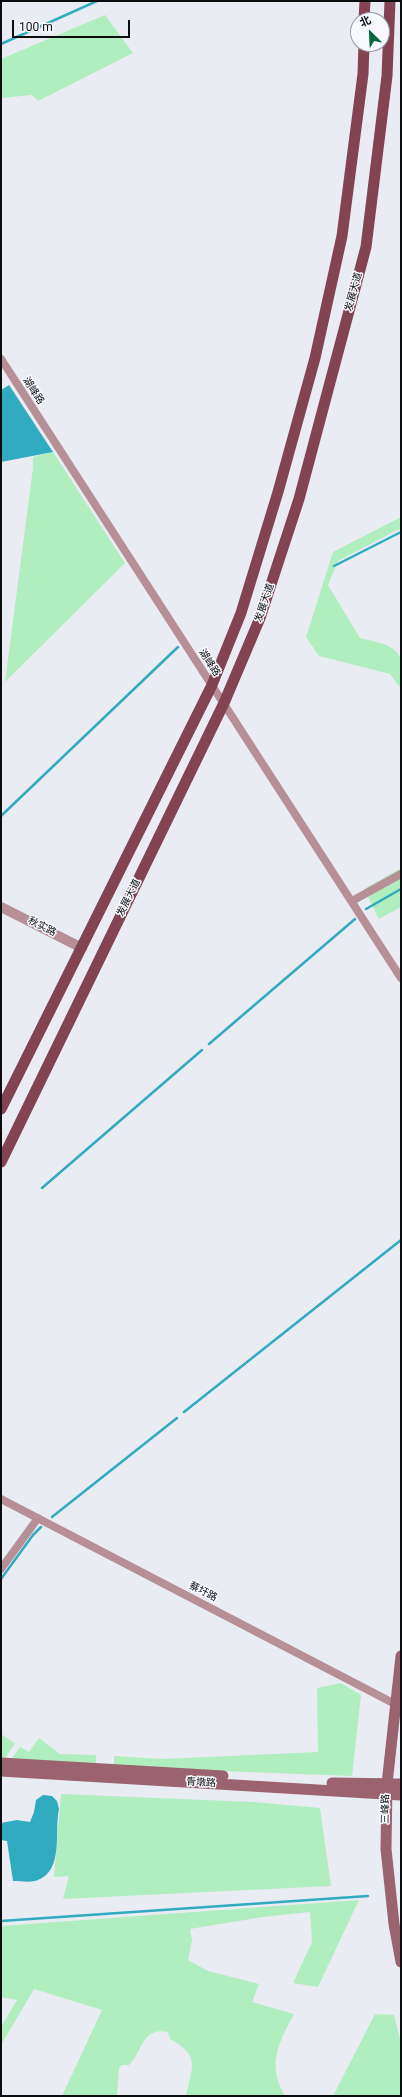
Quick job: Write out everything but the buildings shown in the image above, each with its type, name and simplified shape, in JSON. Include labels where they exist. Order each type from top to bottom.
[{"type":"main road","points":[[364,12],[365,1]]},
{"type":"main road","name":"发展大道","points":[[1,1162],[224,703],[260,618],[299,499],[366,247],[387,76],[390,1]]},
{"type":"main road","name":"发展大道","points":[[1,1109],[212,685],[241,612],[278,492],[315,358],[342,236],[363,74],[364,52]]},
{"type":"main road","name":"三峰路","points":[[401,1656],[387,1789],[386,1849],[388,1883],[401,1962]]},
{"type":"main road","name":"青墩路","points":[[1,1763],[338,1783],[387,1789],[401,1795]]},
{"type":"main road","name":"青墩路","points":[[1,1771],[387,1789],[401,1784]]},
{"type":"street","name":"湖峰路","points":[[1,359],[401,978]]},
{"type":"street","points":[[352,901],[401,874]]},
{"type":"street","name":"秋实路","points":[[1,907],[82,948]]},
{"type":"street","name":"蔡圩路","points":[[1,1499],[395,1704]]},
{"type":"street","points":[[1,1570],[38,1518]]},
{"type":"green space","points":[[105,15],[133,53],[38,101],[32,95],[1,98],[1,59]]},
{"type":"green space","points":[[53,452],[125,563],[5,682],[33,468],[33,457]]},
{"type":"green space","points":[[401,517],[401,528],[338,561],[328,585],[360,638],[388,646],[400,657],[401,689],[390,674],[319,656],[306,637],[333,552]]},
{"type":"green space","points":[[401,868],[401,907],[379,919],[364,889]]},
{"type":"green space","points":[[341,1683],[361,1695],[352,1776],[114,1767],[114,1756],[162,1759],[318,1752],[317,1688]]},
{"type":"green space","points":[[1,1734],[15,1743],[4,1760],[1,1760]]},
{"type":"green space","points":[[39,1738],[60,1754],[96,1755],[96,1766],[11,1760],[20,1747],[29,1752]]},
{"type":"green space","points":[[61,1794],[253,1802],[320,1808],[331,1886],[63,1899],[69,1876],[54,1877]]},
{"type":"green space","points":[[359,1900],[318,1987],[293,1983],[312,1942],[310,1912],[263,1917],[190,1929],[192,1940],[188,1960],[208,1971],[259,1984],[252,2002],[294,2014],[277,2054],[276,2074],[285,2096],[186,2096],[192,2069],[190,2057],[180,2045],[170,2039],[168,2032],[159,2031],[152,2033],[147,2037],[134,2060],[129,2065],[122,2065],[119,2068],[117,2096],[62,2096],[102,2010],[34,1989],[1,2045],[1,2027],[17,2000],[1,1997],[1,1926]]},
{"type":"green space","points":[[375,2014],[394,2015],[401,2043],[401,2096],[333,2096]]},
{"type":"water","points":[[9,385],[53,452],[1,462],[1,390]]},
{"type":"water","points":[[43,1795],[52,1796],[57,1801],[59,1809],[55,1859],[52,1868],[46,1875],[35,1881],[13,1881],[7,1841],[1,1840],[1,1823],[17,1820],[30,1822],[34,1812],[36,1800]]},
{"type":"waterway","points":[[1,44],[97,1]]},
{"type":"waterway","points":[[334,566],[401,532]]},
{"type":"waterway","points":[[1,816],[178,647]]},
{"type":"waterway","points":[[366,909],[401,889]]},
{"type":"waterway","points":[[209,1044],[355,919]]},
{"type":"waterway","points":[[42,1188],[202,1050]]},
{"type":"waterway","points":[[184,1412],[401,1240]]},
{"type":"waterway","points":[[52,1517],[177,1418]]},
{"type":"waterway","points":[[1,1579],[33,1535],[41,1527]]},
{"type":"waterway","points":[[1,1921],[368,1896]]}]
